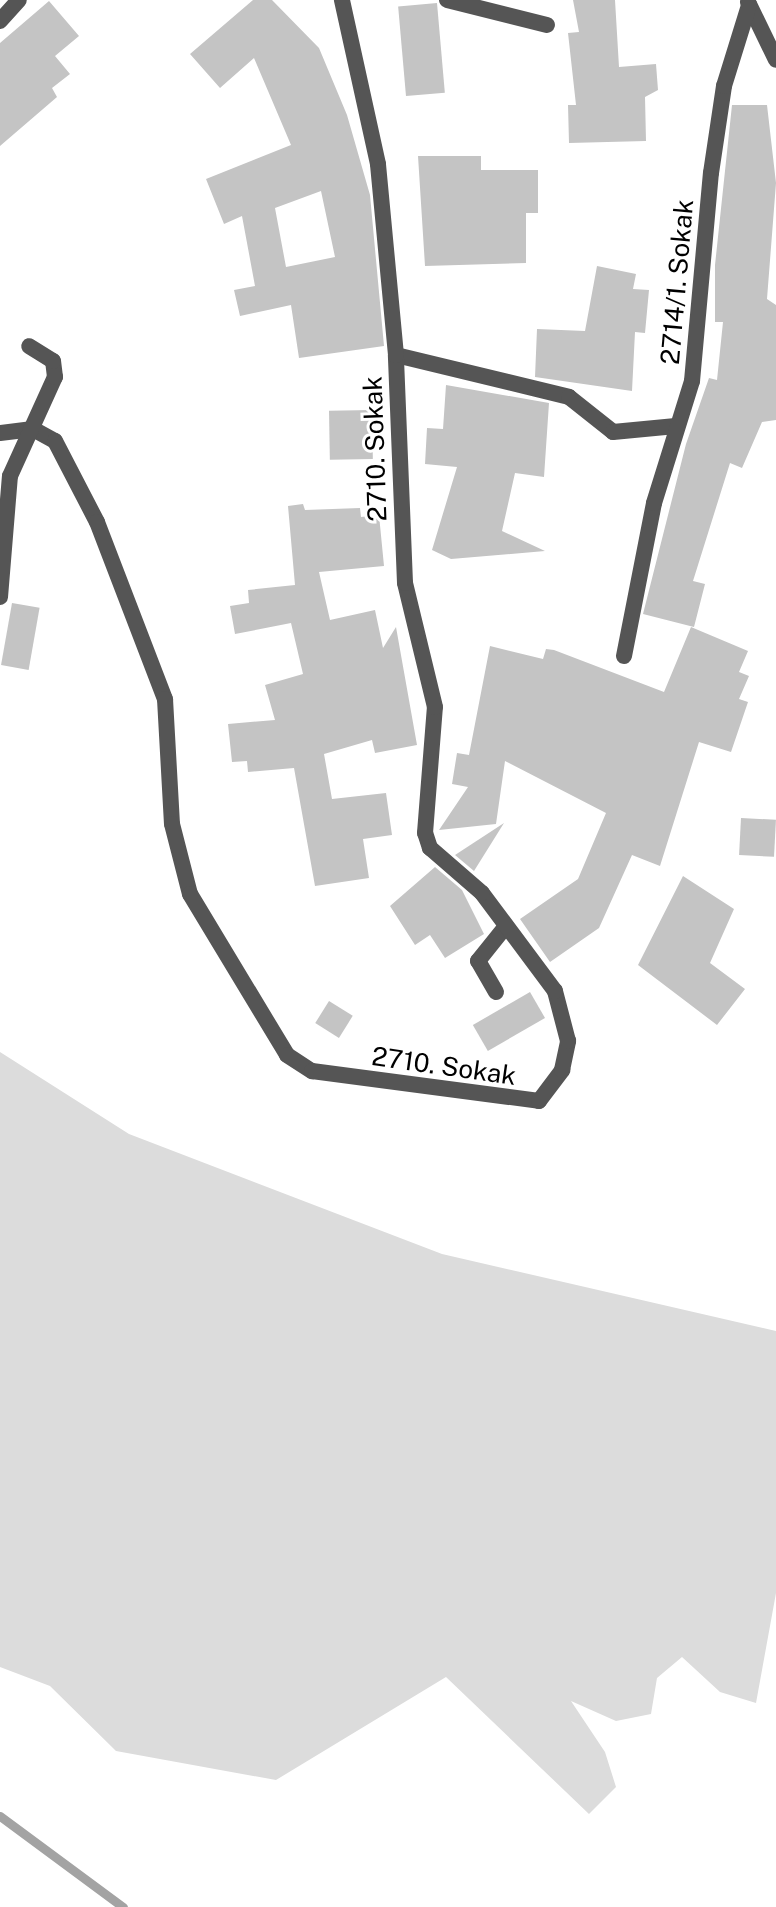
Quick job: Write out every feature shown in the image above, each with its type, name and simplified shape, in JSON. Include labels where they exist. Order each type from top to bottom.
[{"type":"street","points":[[0,21],[19,0]]},
{"type":"street","name":"2710. Sokak","points":[[33,429],[55,441],[97,522],[165,699],[172,824],[190,894],[287,1055],[312,1071],[539,1101],[562,1070],[568,1041],[555,991],[506,926],[430,848],[425,833],[435,707],[405,583],[396,355],[378,164],[342,0]]},
{"type":"street","points":[[447,0],[547,25]]},
{"type":"street","points":[[748,2],[776,60]]},
{"type":"street","name":"2714/1. Sokak","points":[[624,656],[702,317],[724,86],[748,2]]},
{"type":"street","points":[[0,597],[10,476],[55,377],[53,361],[29,346]]},
{"type":"street","points":[[396,355],[569,397],[613,432],[676,426]]},
{"type":"street","points":[[0,433],[33,429]]},
{"type":"street","points":[[496,992],[479,952],[506,926]]},
{"type":"shaded area","points":[[0,1052],[129,1134],[442,1254],[776,1331],[776,1593],[756,1703],[720,1692],[682,1657],[657,1678],[651,1714],[616,1721],[571,1701],[605,1752],[616,1787],[589,1814],[446,1677],[276,1780],[116,1751],[50,1686],[0,1667]]},
{"type":"building","points":[[253,0],[272,0],[319,48],[347,115],[370,195],[384,346],[299,358],[291,305],[240,316],[234,290],[255,286],[242,216],[224,224],[206,179],[291,145],[254,58],[220,88],[190,54]],"holes":[[[321,191],[335,257],[286,267],[275,208]]]},
{"type":"building","points":[[573,0],[615,0],[619,67],[656,64],[658,90],[645,97],[646,141],[569,143],[568,105],[576,105],[568,33],[579,32]]},
{"type":"building","points":[[49,1],[79,36],[55,56],[70,74],[52,88],[57,97],[0,146],[0,43]]},
{"type":"building","points":[[437,3],[445,93],[406,96],[398,6]]},
{"type":"building","points":[[732,105],[767,105],[776,183],[767,299],[776,305],[776,420],[762,422],[742,468],[730,463],[693,581],[705,584],[694,627],[643,614],[686,444],[709,378],[717,380],[723,322],[715,322],[715,265]]},
{"type":"building","points":[[418,156],[481,156],[481,170],[538,170],[538,213],[526,213],[526,263],[425,266]]},
{"type":"building","points":[[597,266],[636,274],[633,289],[649,290],[645,333],[635,332],[632,391],[535,377],[537,329],[585,331]]},
{"type":"building","points":[[446,385],[549,403],[544,477],[515,473],[502,531],[545,551],[451,559],[432,550],[457,467],[425,464],[427,428],[443,429]]},
{"type":"building","points":[[372,410],[373,459],[330,460],[329,411]]},
{"type":"building","points":[[303,504],[305,510],[360,508],[361,517],[379,515],[384,566],[319,572],[330,620],[375,610],[383,648],[396,627],[417,745],[375,753],[372,740],[324,754],[332,799],[386,793],[392,835],[363,839],[369,878],[315,886],[294,768],[248,772],[247,761],[232,762],[228,724],[275,720],[265,685],[303,674],[291,623],[235,634],[230,606],[249,603],[248,590],[295,585],[288,506]]},
{"type":"building","points":[[12,603],[40,608],[29,670],[1,665]]},
{"type":"building","points":[[691,627],[748,651],[739,672],[749,676],[739,699],[748,702],[731,752],[699,742],[660,866],[632,855],[599,928],[550,962],[520,919],[578,879],[606,813],[505,761],[496,824],[439,830],[468,787],[452,784],[457,753],[469,755],[490,646],[543,659],[546,649],[554,650],[664,692]]},
{"type":"building","points":[[741,818],[776,820],[774,857],[739,855]]},
{"type":"building","points":[[504,823],[474,871],[455,855]]},
{"type":"building","points":[[435,867],[462,890],[484,934],[445,958],[430,935],[415,945],[390,906]]},
{"type":"building","points":[[683,876],[734,909],[710,963],[745,989],[717,1025],[638,965]]},
{"type":"building","points":[[530,992],[545,1018],[488,1051],[473,1025]]},
{"type":"building","points":[[329,1001],[353,1016],[339,1038],[315,1023]]},
{"type":"waterway","points":[[0,1816],[123,1907]]}]
